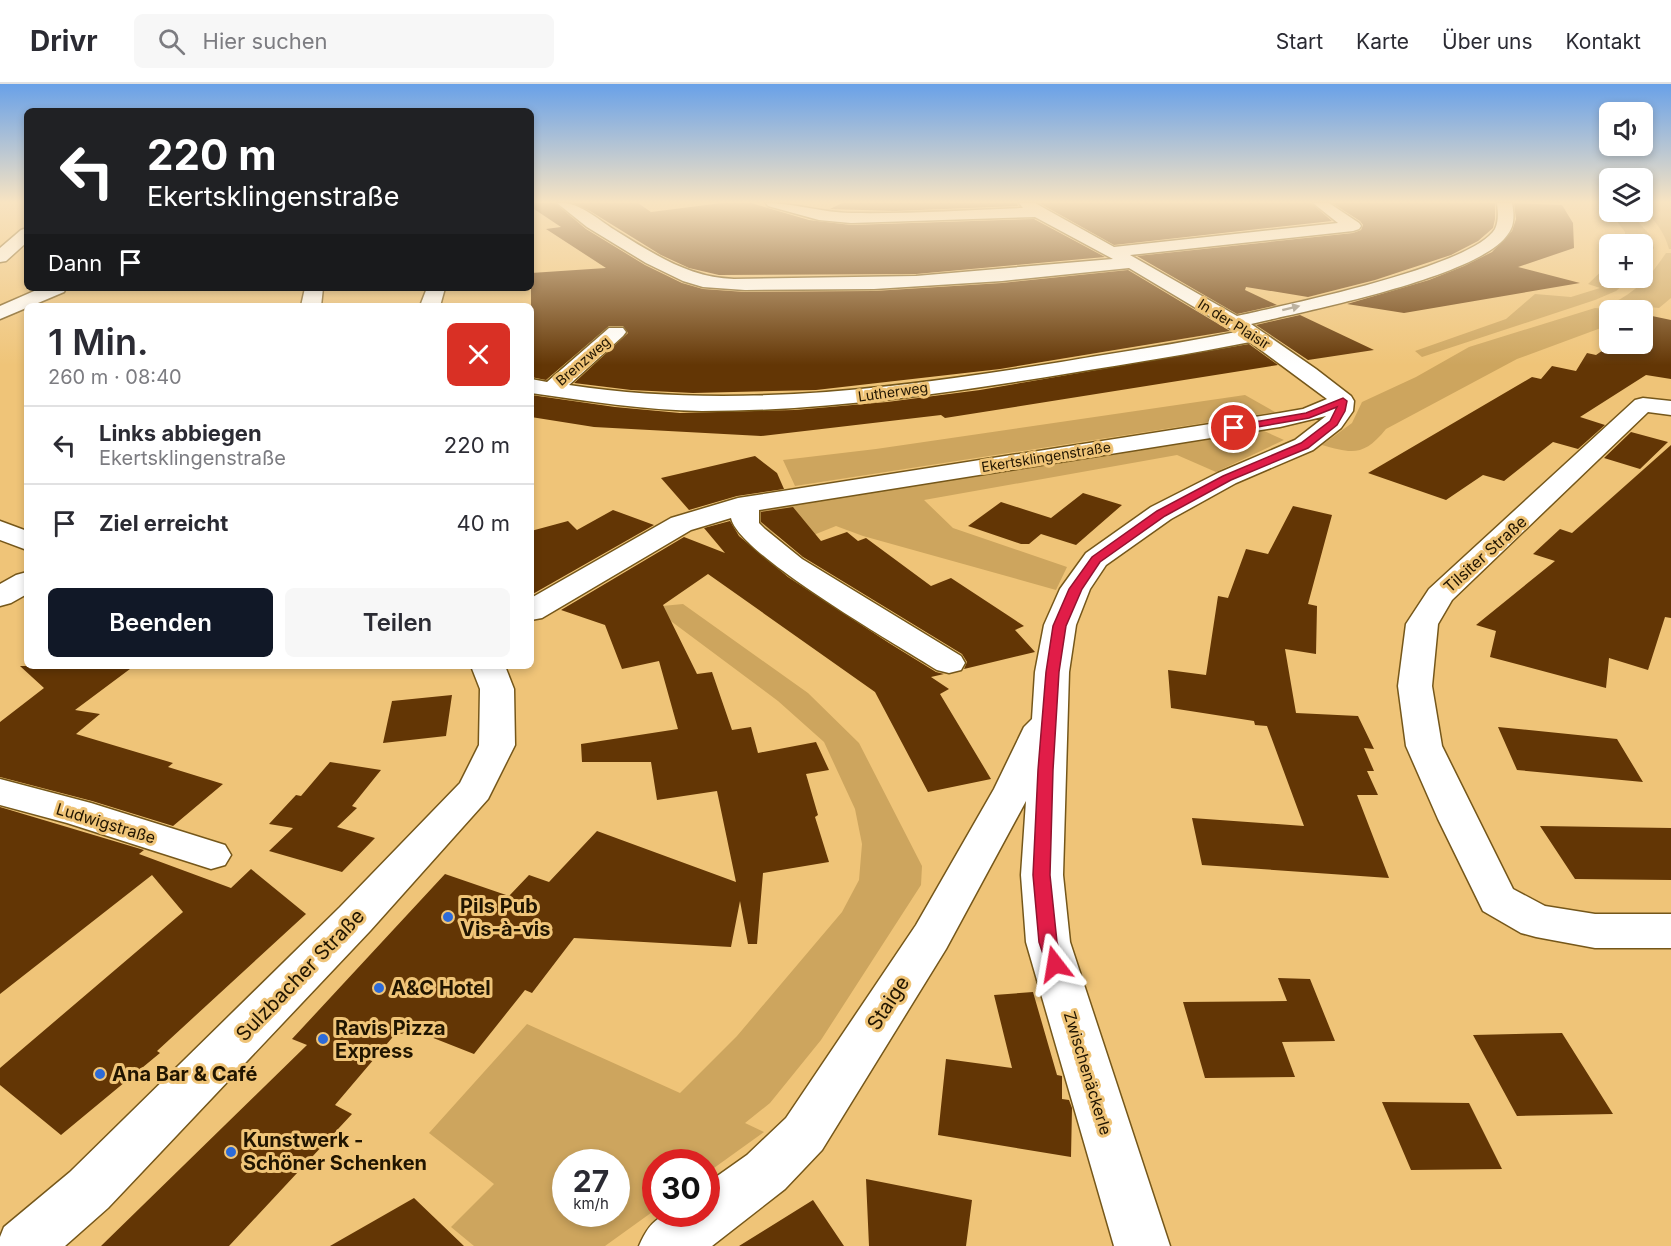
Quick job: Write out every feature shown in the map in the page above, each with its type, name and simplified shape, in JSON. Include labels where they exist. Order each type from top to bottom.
[{"type":"street","points":[[651,257],[675,271],[702,282],[821,285],[949,279],[1129,263]]},
{"type":"street","name":"In der Plaisir","points":[[1120,257],[1244,328],[1309,372],[1343,401]]},
{"type":"street","name":"Lutherweg","points":[[541,388],[623,400],[689,404],[775,404],[879,395],[1195,346],[1244,328],[1445,268],[1469,257]]},
{"type":"street","points":[[0,300],[45,291]]},
{"type":"street","points":[[0,313],[50,291]]},
{"type":"street","name":"Brenzweg","points":[[541,388],[616,332]]},
{"type":"street","name":"Ekertsklingenstraße","points":[[534,609],[681,524],[747,504],[1309,415],[1343,401]]},
{"type":"street","name":"Zwischenäckerle","points":[[1142,1246],[1048,942],[1042,875],[1049,712],[1060,626],[1076,589],[1096,560],[1161,513],[1227,478],[1304,445],[1334,423],[1341,411],[1343,401]]},
{"type":"street","name":"Tilsiter Straße","points":[[1671,408],[1643,405],[1440,595],[1422,624],[1415,686],[1424,746],[1457,819],[1498,900],[1536,921],[1595,931],[1671,931]]},
{"type":"street","points":[[747,504],[744,515],[746,524],[755,535],[792,565],[949,663]]},
{"type":"street","points":[[0,529],[24,541]]},
{"type":"street","points":[[0,597],[24,583]]},
{"type":"street","name":"Sulzbacher Straße","points":[[24,1246],[89,1190],[355,920],[475,790],[497,744],[497,688],[489,669]]},
{"type":"street","name":"Staige","points":[[667,1246],[766,1172],[804,1134],[931,937],[1013,789],[1049,712]]},
{"type":"street","name":"Ludwigstraße","points":[[0,792],[77,812],[211,855]]},
{"type":"shaded area","points":[[1663,257],[1671,257],[1671,298],[1659,308],[1653,307],[1653,300],[1619,300],[1636,288],[1653,288],[1653,270]]},
{"type":"shaded area","points":[[1599,274],[1599,288],[1588,284]]},
{"type":"shaded area","points":[[1600,288],[1620,288],[1595,300],[1422,357],[1415,351],[1506,319],[1535,294],[1571,297]]},
{"type":"shaded area","points":[[1599,308],[1599,329],[1517,359],[1386,429],[1364,448],[1350,451],[1322,445],[1352,423],[1362,402],[1416,377],[1469,347]]},
{"type":"shaded area","points":[[1245,395],[1275,412],[795,486],[783,460],[876,449]]},
{"type":"shaded area","points":[[1262,430],[1284,440],[1216,472],[1177,455],[924,500],[953,528],[1067,567],[1056,590],[863,536],[836,526],[791,544],[770,531],[759,520],[760,511]]},
{"type":"shaded area","points":[[683,604],[808,693],[859,743],[922,866],[921,885],[821,1040],[770,1103],[745,1123],[764,1132],[720,1164],[720,1149],[642,1149],[642,1219],[605,1246],[474,1246],[451,1227],[494,1184],[429,1133],[527,1024],[680,1093],[737,1036],[842,912],[859,880],[862,844],[855,809],[824,742],[778,701],[652,607]]},
{"type":"building","points":[[589,257],[632,257],[682,283],[703,289],[745,292],[874,291],[1002,283],[1128,270],[1230,331],[1000,369],[816,390],[693,393],[631,390],[574,383],[628,333],[623,326],[609,326],[546,380],[534,378],[534,303],[531,303],[531,291],[534,291],[534,273],[606,268]]},
{"type":"building","points":[[666,257],[1102,257],[916,274],[719,275],[689,268]]},
{"type":"building","points":[[1139,257],[1444,257],[1375,280],[1308,297],[1246,287],[1245,290],[1277,305],[1237,314]]},
{"type":"building","points":[[1482,257],[1547,257],[1518,267],[1580,283],[1404,313],[1347,304],[1429,280]]},
{"type":"building","points":[[1300,315],[1374,350],[1308,360],[1256,325]]},
{"type":"building","points":[[1653,316],[1671,320],[1671,379],[1646,375],[1580,417],[1605,425],[1578,449],[1553,442],[1504,481],[1483,475],[1446,500],[1368,473],[1532,377],[1541,379],[1552,366],[1576,371],[1587,353],[1596,355],[1599,353],[1653,354]]},
{"type":"building","points":[[1249,344],[1278,365],[945,418],[941,415],[761,436],[594,427],[534,417],[534,395],[615,407],[680,413],[795,410],[887,402],[980,390]]},
{"type":"building","points":[[1631,432],[1668,442],[1640,469],[1604,458]]},
{"type":"building","points":[[1671,445],[1671,618],[1665,617],[1648,670],[1609,658],[1606,688],[1490,657],[1496,631],[1476,625],[1555,561],[1533,554],[1560,529],[1572,533]]},
{"type":"building","points":[[755,456],[777,473],[784,489],[737,496],[689,510],[661,478]]},
{"type":"building","points":[[1083,493],[1122,505],[1076,545],[1041,534],[1029,544],[1021,544],[968,526],[1001,502],[1051,518]]},
{"type":"building","points":[[1293,506],[1332,515],[1308,604],[1317,606],[1316,654],[1285,649],[1296,713],[1358,716],[1374,749],[1364,748],[1374,771],[1367,771],[1378,795],[1357,795],[1389,878],[1202,865],[1192,818],[1304,826],[1267,726],[1255,725],[1254,721],[1171,708],[1168,670],[1206,675],[1218,596],[1228,598],[1246,549],[1268,554]]},
{"type":"building","points":[[793,507],[821,541],[847,532],[858,541],[866,538],[931,586],[951,578],[1024,626],[1015,630],[1035,652],[964,669],[967,662],[962,654],[803,557],[761,522],[761,512]]},
{"type":"building","points":[[613,510],[654,525],[534,593],[534,530],[568,521],[577,530]]},
{"type":"building","points":[[730,521],[739,536],[788,577],[889,643],[936,672],[944,674],[931,677],[949,689],[940,694],[991,779],[928,792],[875,692],[708,574],[663,605],[697,674],[712,672],[732,730],[751,727],[758,753],[816,742],[829,770],[806,774],[818,815],[815,817],[829,862],[763,873],[757,944],[748,944],[740,901],[731,947],[574,938],[532,993],[525,990],[474,1054],[408,1028],[402,1034],[397,1032],[335,1105],[352,1114],[229,1246],[101,1246],[307,1045],[292,1039],[445,874],[509,896],[529,875],[549,882],[597,831],[736,882],[717,791],[657,800],[651,762],[582,762],[581,744],[678,729],[659,661],[622,669],[605,625],[561,610],[684,537],[725,553],[704,528]]},
{"type":"building","points":[[20,666],[24,666],[24,669],[130,669],[75,710],[100,714],[76,734],[173,763],[168,767],[223,784],[173,826],[92,801],[0,777],[0,722],[44,688]]},
{"type":"building","points":[[452,695],[446,736],[383,743],[392,701]]},
{"type":"building","points":[[1498,727],[1617,739],[1643,782],[1517,770]]},
{"type":"building","points":[[330,762],[381,770],[352,806],[357,808],[337,827],[375,838],[342,872],[269,851],[293,828],[269,824],[296,795],[301,796]]},
{"type":"building","points":[[0,807],[144,850],[139,854],[231,888],[251,869],[306,914],[157,1051],[160,1053],[61,1135],[0,1085],[0,1068],[183,912],[152,875],[0,994]]},
{"type":"building","points":[[1540,826],[1671,828],[1671,880],[1575,879]]},
{"type":"building","points":[[1278,978],[1310,979],[1335,1041],[1282,1042],[1295,1077],[1205,1078],[1183,1002],[1287,1001]]},
{"type":"building","points":[[1033,992],[1057,1075],[1062,1076],[1062,1099],[1069,1100],[1072,1108],[1071,1157],[938,1135],[946,1059],[1012,1068],[994,995]]},
{"type":"building","points":[[1562,1033],[1613,1114],[1517,1116],[1473,1035]]},
{"type":"building","points":[[1382,1102],[1469,1103],[1502,1169],[1411,1170]]},
{"type":"building","points":[[866,1179],[972,1200],[966,1246],[869,1246]]},
{"type":"building","points":[[414,1198],[464,1246],[330,1246]]},
{"type":"building","points":[[813,1200],[844,1246],[739,1246]]},
{"type":"place","name":"Pils Pub Vis-à-vis","points":[[448,917]]},
{"type":"place","name":"A&C Hotel","points":[[379,988]]},
{"type":"place","name":"Ravis Pizza Express","points":[[323,1039]]},
{"type":"place","name":"Ana Bar & Café","points":[[100,1074]]},
{"type":"place","name":"Kunstwerk - Schöner Schenken","points":[[231,1152]]},
{"type":"route","points":[[1055,964],[1048,942],[1042,875],[1049,712],[1052,672],[1060,626],[1076,589],[1096,560],[1161,513],[1227,478],[1304,445],[1334,423],[1341,411],[1343,401],[1309,415],[1234,428]]}]
